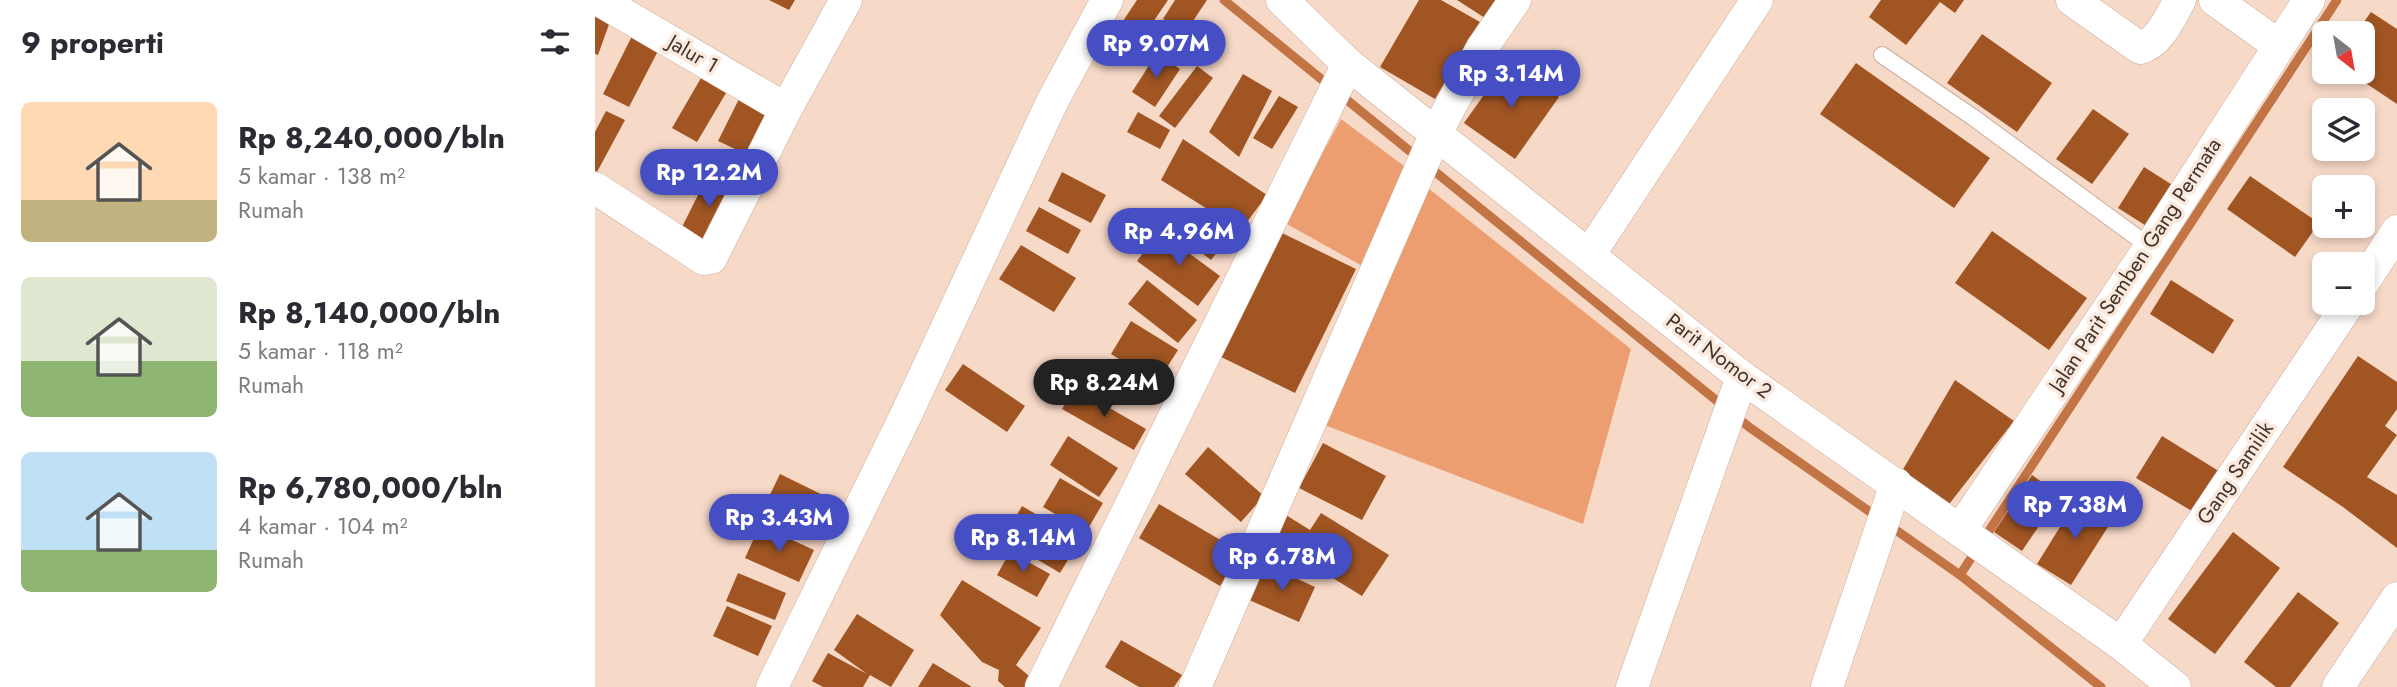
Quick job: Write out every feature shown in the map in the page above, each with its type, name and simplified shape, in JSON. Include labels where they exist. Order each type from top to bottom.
[{"type":"street","name":"Jalur 1","points":[[599,0],[786,109]]},
{"type":"street","points":[[595,188],[704,259],[708,259],[713,255],[786,109],[846,0]]},
{"type":"street","points":[[772,687],[905,416],[1052,102],[1107,0]]},
{"type":"street","points":[[1195,687],[1436,133],[1482,48],[1515,0]]},
{"type":"street","points":[[1589,255],[1757,0]]},
{"type":"street","points":[[2073,0],[2140,48],[2149,46],[2155,40],[2180,0]]},
{"type":"street","points":[[2215,0],[2278,45]]},
{"type":"street","name":"Jalan Parit Semben Gang Permata","points":[[1961,529],[2150,247],[2309,0]]},
{"type":"street","name":"Parit Nomor 2","points":[[1284,1],[1348,64],[1742,377],[2121,643],[2175,687]]},
{"type":"street","points":[[1041,687],[1348,64]]},
{"type":"street","points":[[2375,265],[2397,232]]},
{"type":"street","name":"Gang Samilik","points":[[2121,643],[2341,315]]},
{"type":"street","points":[[1632,687],[1742,377]]},
{"type":"street","points":[[1827,687],[1896,484]]},
{"type":"street","points":[[2338,687],[2397,598]]},
{"type":"lane","points":[[1882,55],[1974,118],[2150,247]]},
{"type":"shaded area","points":[[1341,119],[1404,166],[1366,268],[1285,223]]},
{"type":"shaded area","points":[[1428,188],[1631,349],[1583,524],[1322,424]]},
{"type":"building","points":[[769,0],[795,0],[789,10]]},
{"type":"building","points":[[1137,0],[1168,0],[1126,62],[1105,48]]},
{"type":"building","points":[[1175,0],[1207,0],[1185,33],[1163,19]]},
{"type":"building","points":[[1419,0],[1441,0],[1480,22],[1435,99],[1380,67]]},
{"type":"building","points":[[1457,0],[1496,0],[1485,18]]},
{"type":"building","points":[[1881,0],[1964,0],[1955,13],[1940,2],[1906,45],[1869,17]]},
{"type":"building","points":[[595,10],[612,16],[598,55],[595,54]]},
{"type":"building","points":[[2371,12],[2397,29],[2397,104],[2367,84],[2375,84],[2375,21],[2365,21]]},
{"type":"building","points":[[1982,34],[2052,83],[2017,132],[1947,83]]},
{"type":"building","points":[[632,36],[659,49],[629,107],[603,94]]},
{"type":"building","points":[[1157,53],[1180,69],[1155,107],[1132,92]]},
{"type":"building","points":[[1508,61],[1559,97],[1515,159],[1464,123]]},
{"type":"building","points":[[1856,63],[1990,158],[1954,208],[1820,114]]},
{"type":"building","points":[[1197,66],[1213,78],[1175,128],[1159,116]]},
{"type":"building","points":[[1243,74],[1272,91],[1239,157],[1209,132]]},
{"type":"building","points":[[701,78],[726,93],[697,142],[672,128]]},
{"type":"building","points":[[1279,96],[1298,107],[1272,149],[1253,138]]},
{"type":"building","points":[[739,99],[771,114],[750,156],[718,141]]},
{"type":"building","points":[[2093,109],[2129,134],[2092,184],[2056,159]]},
{"type":"building","points":[[606,111],[625,120],[597,172],[595,132]]},
{"type":"building","points":[[1138,112],[1170,130],[1160,149],[1127,132]]},
{"type":"building","points":[[1183,139],[1267,195],[1241,230],[1161,180]]},
{"type":"building","points":[[2144,167],[2174,186],[2148,227],[2118,208]]},
{"type":"building","points":[[1062,172],[1106,195],[1091,223],[1048,201]]},
{"type":"building","points":[[709,173],[738,186],[709,245],[680,231]]},
{"type":"building","points":[[2250,176],[2312,218],[2312,233],[2295,257],[2227,209]]},
{"type":"building","points":[[1039,207],[1081,230],[1068,254],[1026,231]]},
{"type":"building","points":[[1191,210],[1228,238],[1211,260],[1173,231]]},
{"type":"building","points":[[1159,231],[1220,276],[1198,306],[1137,261]]},
{"type":"building","points":[[1992,231],[2087,298],[2049,350],[1955,283]]},
{"type":"building","points":[[1280,232],[1356,269],[1295,393],[1219,356]]},
{"type":"building","points":[[1021,245],[1076,278],[1054,312],[999,279]]},
{"type":"building","points":[[1147,280],[1197,320],[1178,343],[1128,304]]},
{"type":"building","points":[[2171,280],[2234,320],[2213,354],[2150,314]]},
{"type":"building","points":[[1131,321],[1178,350],[1157,383],[1111,354]]},
{"type":"building","points":[[2358,356],[2397,382],[2397,409],[2385,426],[2397,435],[2367,477],[2397,495],[2397,548],[2343,507],[2283,467]]},
{"type":"building","points":[[963,364],[1025,406],[1007,432],[945,390]]},
{"type":"building","points":[[1955,380],[2014,421],[1946,508],[1898,478]]},
{"type":"building","points":[[1075,388],[1146,429],[1134,450],[1062,409]]},
{"type":"building","points":[[1068,436],[1118,468],[1099,497],[1050,465]]},
{"type":"building","points":[[2162,436],[2222,473],[2197,514],[2136,478]]},
{"type":"building","points":[[1323,443],[1386,476],[1362,520],[1299,488]]},
{"type":"building","points":[[1208,447],[1264,496],[1241,522],[1185,474]]},
{"type":"building","points":[[780,474],[831,499],[815,531],[764,507]]},
{"type":"building","points":[[2032,475],[2060,495],[2022,551],[1994,532]]},
{"type":"building","points":[[1060,478],[1103,503],[1086,532],[1043,507]]},
{"type":"building","points":[[2078,498],[2113,519],[2071,585],[2037,564]]},
{"type":"building","points":[[1159,504],[1241,552],[1220,586],[1139,538]]},
{"type":"building","points":[[1022,506],[1080,540],[1060,573],[1003,539]]},
{"type":"building","points":[[1321,513],[1389,555],[1362,596],[1271,540],[1286,515],[1310,530]]},
{"type":"building","points":[[760,525],[814,550],[799,582],[745,558]]},
{"type":"building","points":[[2233,532],[2280,568],[2215,654],[2168,619]]},
{"type":"building","points":[[1010,552],[1050,574],[1037,597],[997,575]]},
{"type":"building","points":[[1265,564],[1315,587],[1299,622],[1249,600]]},
{"type":"building","points":[[738,573],[786,593],[775,620],[726,601]]},
{"type":"building","points":[[962,580],[1041,628],[1016,665],[1035,681],[1030,687],[1005,687],[998,681],[999,670],[982,662],[940,615]]},
{"type":"building","points":[[2298,592],[2339,623],[2290,687],[2276,687],[2244,662]]},
{"type":"building","points":[[727,606],[772,626],[758,656],[713,636]]},
{"type":"building","points":[[857,614],[914,650],[891,687],[870,675],[863,687],[823,687],[812,681],[828,653],[867,674],[834,650]]},
{"type":"building","points":[[1121,640],[1182,675],[1174,687],[1139,687],[1105,667]]},
{"type":"building","points":[[933,663],[972,687],[918,687]]},
{"type":"waterway","points":[[1224,0],[1749,427],[1960,575],[2101,687]]},
{"type":"waterway","points":[[1960,575],[2337,0]]}]
